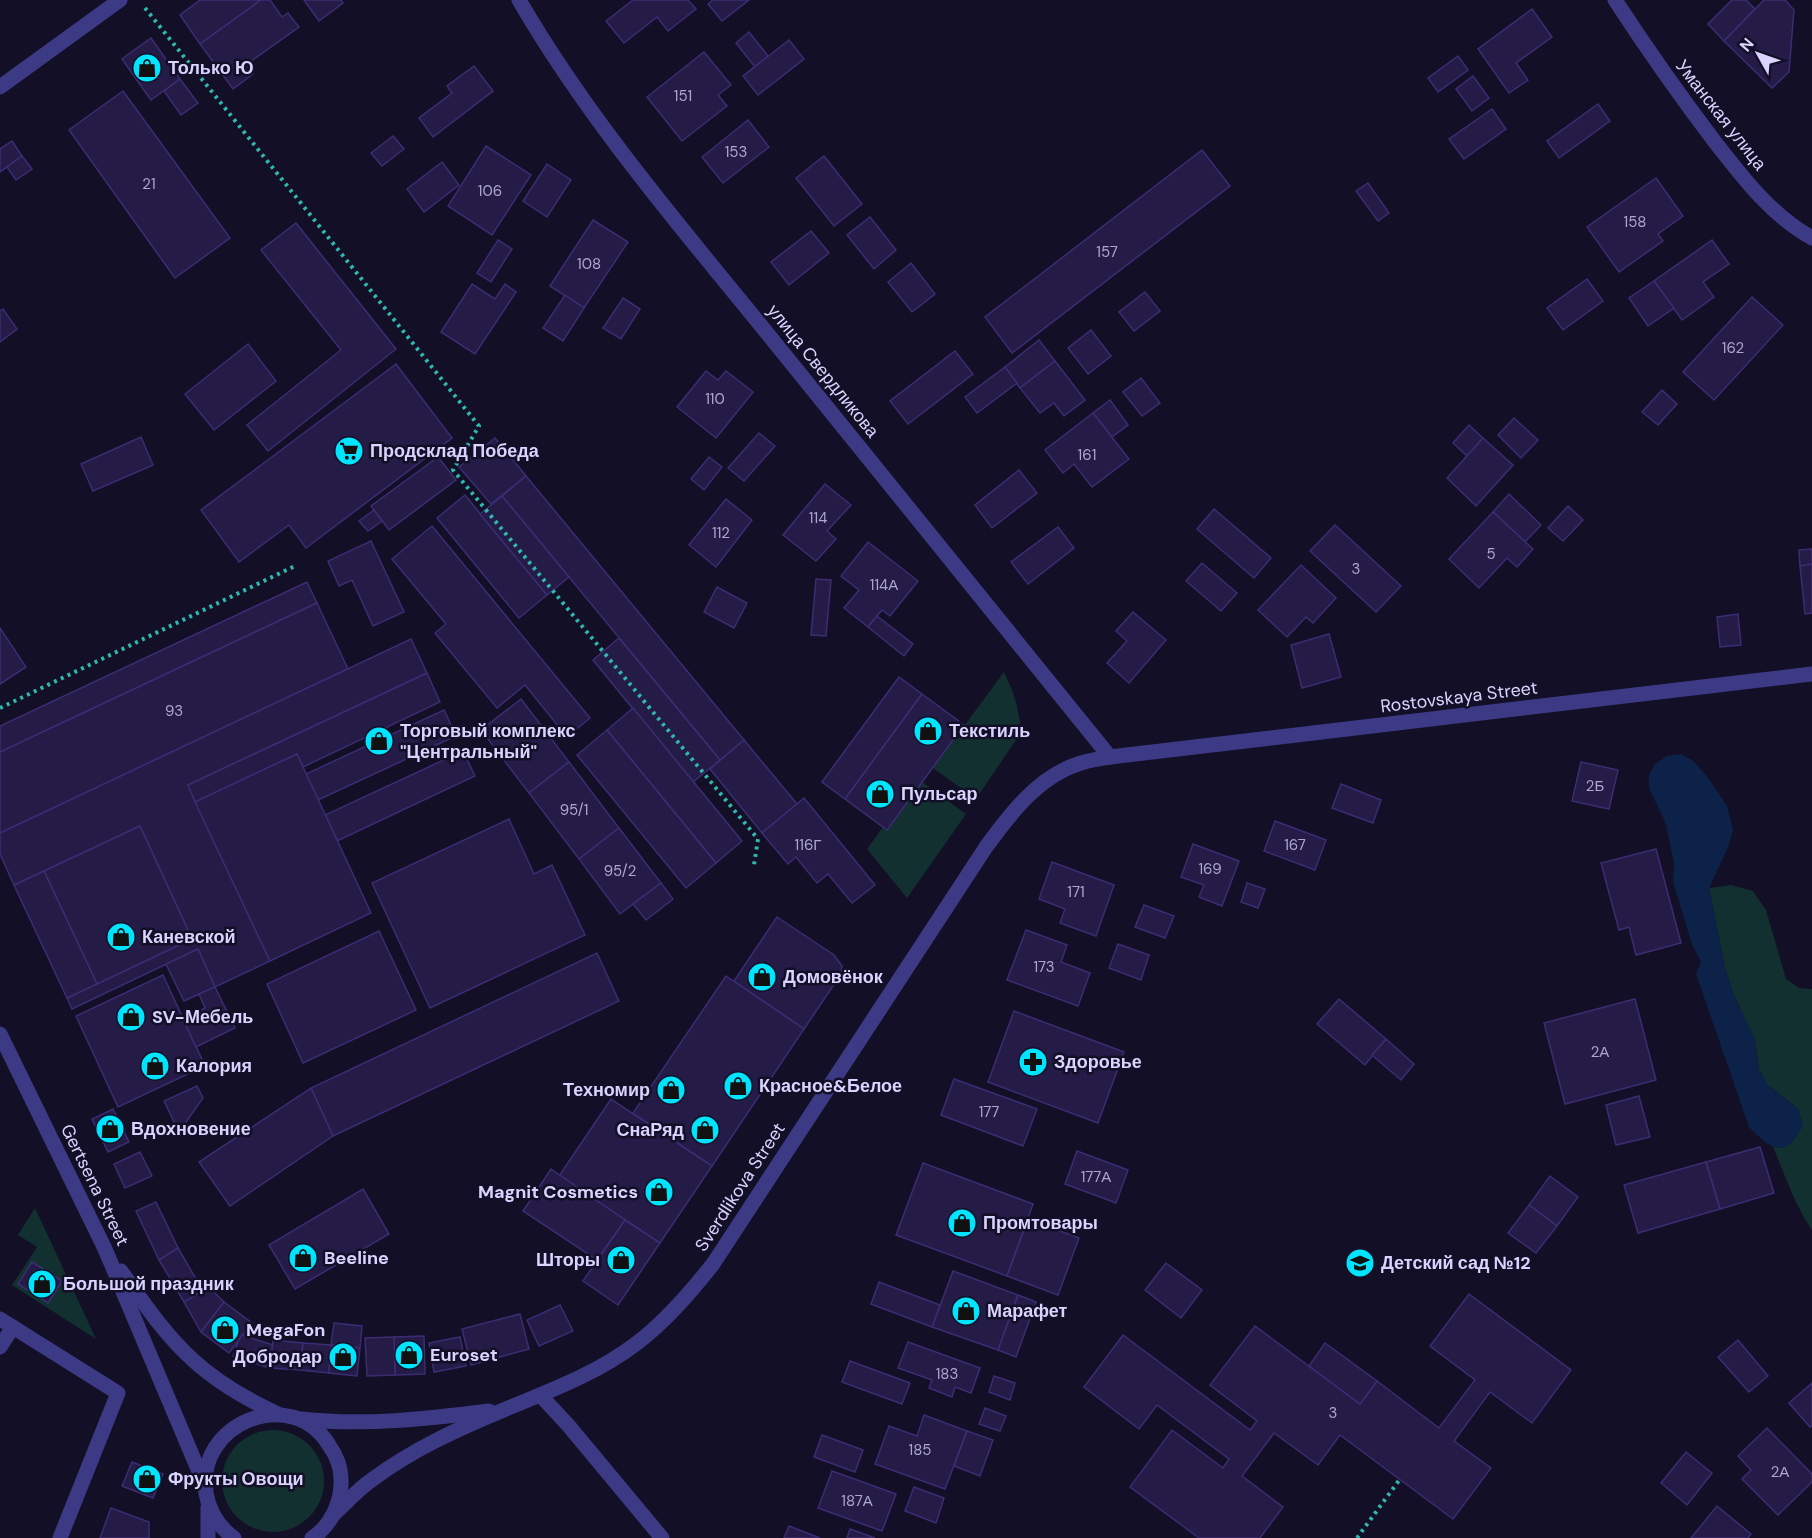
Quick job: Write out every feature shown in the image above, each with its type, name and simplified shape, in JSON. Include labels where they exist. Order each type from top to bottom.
[{"type":"street","points":[[0,87],[120,0]]},
{"type":"street","name":"улица Свердликова","points":[[519,0],[558,62],[665,206],[1110,757]]},
{"type":"street","name":"Уманская улица","points":[[1615,0],[1661,70],[1753,190],[1786,221],[1812,238]]},
{"type":"street","name":"Rostovskaya Street","points":[[1110,757],[1812,674]]},
{"type":"street","name":"Sverdlikova Street","points":[[314,1537],[332,1516],[372,1479],[416,1452],[507,1408],[541,1396],[607,1364],[669,1316],[713,1264],[1006,819],[1027,797],[1057,773],[1078,764],[1110,757]]},
{"type":"street","name":"Gertsena Street","points":[[0,1034],[105,1250],[207,1495],[208,1538]]},
{"type":"street","points":[[105,1250],[145,1304],[194,1361],[238,1393],[312,1427],[326,1440],[339,1464],[341,1477],[341,1491],[332,1516]]},
{"type":"street","points":[[0,1347],[6,1323],[118,1393],[60,1538]]},
{"type":"street","points":[[541,1396],[662,1538]]},
{"type":"street","points":[[234,1538],[220,1525],[212,1513],[207,1495],[206,1475],[211,1456],[222,1439],[231,1429],[255,1417],[268,1415],[331,1422],[387,1422],[438,1418],[507,1408]]},
{"type":"path","points":[[139,0],[479,426],[453,470],[758,839],[754,865]]},
{"type":"path","points":[[0,708],[297,565]]},
{"type":"path","points":[[1357,1538],[1400,1479]]},
{"type":"green space","points":[[1004,672],[1017,706],[1020,722],[1018,737],[976,799],[933,768]]},
{"type":"green space","points":[[922,782],[966,814],[907,898],[867,849],[883,827],[888,829]]},
{"type":"green space","points":[[1731,885],[1753,891],[1766,910],[1786,979],[1799,988],[1812,989],[1812,1230],[1795,1201],[1773,1147],[1782,1148],[1803,1125],[1798,1109],[1767,1084],[1759,1070],[1755,1040],[1734,995],[1725,968],[1709,888]]},
{"type":"green space","points":[[35,1208],[96,1339],[12,1285],[37,1247],[18,1235]]},
{"type":"green space","points":[[273,1430],[292,1434],[309,1445],[320,1462],[324,1481],[320,1500],[309,1517],[292,1528],[273,1532],[254,1528],[237,1517],[226,1500],[222,1481],[226,1462],[237,1445],[254,1434]]},
{"type":"water","points":[[1681,754],[1692,760],[1707,776],[1727,806],[1733,830],[1728,847],[1709,888],[1725,968],[1734,995],[1755,1040],[1759,1070],[1767,1084],[1798,1109],[1803,1125],[1797,1136],[1784,1147],[1771,1146],[1749,1127],[1696,974],[1701,962],[1692,944],[1673,882],[1674,864],[1666,824],[1649,788],[1649,775],[1655,764],[1667,756]]},
{"type":"building","points":[[200,0],[261,0],[200,44],[180,15]]},
{"type":"building","points":[[261,0],[270,0],[282,17],[288,13],[299,27],[247,64],[253,74],[233,89],[200,44]]},
{"type":"building","points":[[304,0],[341,0],[343,3],[319,21]]},
{"type":"building","points":[[633,0],[688,0],[696,9],[668,31],[657,17],[624,43],[606,21]]},
{"type":"building","points":[[713,0],[749,0],[722,21],[708,4]]},
{"type":"building","points":[[1732,0],[1746,0],[1755,9],[1724,41],[1708,24]]},
{"type":"building","points":[[1764,0],[1785,0],[1794,10],[1789,72],[1772,88],[1724,41]]},
{"type":"building","points":[[1532,9],[1552,37],[1516,63],[1528,80],[1509,93],[1478,49]]},
{"type":"building","points":[[749,32],[768,56],[755,67],[736,43]]},
{"type":"building","points":[[151,38],[180,79],[151,100],[122,59]]},
{"type":"building","points":[[789,40],[804,59],[758,95],[743,76]]},
{"type":"building","points":[[704,52],[731,85],[718,95],[727,106],[682,141],[647,97]]},
{"type":"building","points":[[1458,56],[1468,70],[1438,92],[1428,78]]},
{"type":"building","points":[[474,66],[493,91],[433,137],[419,118],[452,93],[447,86]]},
{"type":"building","points":[[1473,76],[1489,98],[1472,111],[1456,89]]},
{"type":"building","points":[[180,79],[198,103],[181,115],[164,91]]},
{"type":"building","points":[[123,91],[230,238],[175,278],[69,130]]},
{"type":"building","points":[[1598,104],[1610,121],[1559,158],[1547,141]]},
{"type":"building","points":[[1492,109],[1506,129],[1464,159],[1449,139]]},
{"type":"building","points":[[748,120],[769,147],[723,183],[702,157]]},
{"type":"building","points":[[393,136],[404,149],[382,166],[371,153]]},
{"type":"building","points":[[12,141],[22,156],[0,172],[0,149]]},
{"type":"building","points":[[486,146],[531,175],[492,235],[448,206]]},
{"type":"building","points":[[1202,150],[1230,186],[1012,353],[985,317]]},
{"type":"building","points":[[22,156],[32,169],[16,180],[7,167]]},
{"type":"building","points":[[824,156],[862,204],[834,226],[796,178]]},
{"type":"building","points":[[442,162],[459,185],[424,212],[407,189]]},
{"type":"building","points":[[547,164],[571,180],[547,217],[523,201]]},
{"type":"building","points":[[1656,178],[1683,216],[1658,234],[1663,241],[1619,272],[1587,227]]},
{"type":"building","points":[[1368,183],[1389,213],[1378,221],[1356,191]]},
{"type":"building","points":[[870,217],[896,250],[874,269],[847,235]]},
{"type":"building","points":[[593,220],[628,242],[584,308],[550,286]]},
{"type":"building","points":[[296,223],[396,349],[268,451],[247,425],[341,350],[261,250]]},
{"type":"building","points":[[811,231],[829,253],[789,285],[771,262]]},
{"type":"building","points":[[498,240],[512,249],[491,282],[477,273]]},
{"type":"building","points":[[1712,240],[1729,264],[1703,282],[1714,297],[1682,320],[1654,281]]},
{"type":"building","points":[[911,263],[935,294],[912,312],[888,282]]},
{"type":"building","points":[[1587,279],[1603,301],[1563,330],[1547,308]]},
{"type":"building","points":[[1654,281],[1674,308],[1648,326],[1629,298]]},
{"type":"building","points":[[472,284],[495,299],[505,284],[516,292],[475,354],[441,332]]},
{"type":"building","points":[[1145,292],[1160,311],[1134,331],[1119,312]]},
{"type":"building","points":[[565,295],[584,308],[563,341],[543,328]]},
{"type":"building","points":[[1752,297],[1783,325],[1714,400],[1683,372]]},
{"type":"building","points":[[623,298],[640,309],[621,339],[603,328]]},
{"type":"building","points":[[3,309],[17,329],[0,342],[0,311]]},
{"type":"building","points":[[1091,330],[1111,356],[1088,374],[1068,348]]},
{"type":"building","points":[[1039,340],[1055,361],[1020,388],[1005,367]]},
{"type":"building","points":[[248,344],[276,381],[214,430],[185,394]]},
{"type":"building","points":[[955,351],[973,374],[908,424],[890,401]]},
{"type":"building","points":[[1055,361],[1085,400],[1064,416],[1054,403],[1040,413],[1020,388]]},
{"type":"building","points":[[396,364],[452,438],[306,548],[289,525],[239,562],[201,510]]},
{"type":"building","points":[[1005,367],[1017,383],[977,413],[965,397]]},
{"type":"building","points":[[706,371],[718,380],[726,371],[753,392],[716,438],[677,407]]},
{"type":"building","points":[[1141,378],[1160,403],[1142,416],[1123,392]]},
{"type":"building","points":[[1662,390],[1677,404],[1658,425],[1642,412]]},
{"type":"building","points":[[1110,400],[1128,425],[1112,437],[1093,413]]},
{"type":"building","points":[[1093,413],[1129,459],[1092,487],[1074,464],[1063,473],[1045,450]]},
{"type":"building","points":[[1514,418],[1538,440],[1521,458],[1498,435]]},
{"type":"building","points":[[1469,425],[1483,438],[1467,456],[1453,443]]},
{"type":"building","points":[[759,433],[775,446],[744,481],[728,468]]},
{"type":"building","points":[[141,437],[153,465],[93,491],[81,464]]},
{"type":"building","points":[[495,438],[526,476],[491,504],[459,467]]},
{"type":"building","points":[[1483,438],[1513,465],[1476,506],[1447,478]]},
{"type":"building","points":[[438,457],[456,480],[389,530],[371,506]]},
{"type":"building","points":[[709,457],[722,467],[704,490],[691,479]]},
{"type":"building","points":[[1019,470],[1037,493],[992,528],[975,505]]},
{"type":"building","points":[[526,476],[744,740],[720,760],[502,496]]},
{"type":"building","points":[[825,484],[851,505],[827,531],[836,539],[816,561],[783,535]]},
{"type":"building","points":[[1509,494],[1541,525],[1525,542],[1493,512]]},
{"type":"building","points":[[465,495],[547,595],[519,618],[437,518]]},
{"type":"building","points":[[502,496],[569,577],[547,595],[480,514]]},
{"type":"building","points":[[726,499],[752,520],[716,567],[689,545]]},
{"type":"building","points":[[1568,506],[1583,520],[1563,541],[1548,528]]},
{"type":"building","points":[[1214,509],[1271,558],[1254,578],[1197,529]]},
{"type":"building","points":[[374,510],[382,521],[368,531],[359,521]]},
{"type":"building","points":[[1493,512],[1533,549],[1517,567],[1507,558],[1479,588],[1449,559]]},
{"type":"building","points":[[1335,525],[1401,586],[1376,612],[1310,551]]},
{"type":"building","points":[[432,526],[590,718],[567,737],[525,685],[497,708],[435,633],[446,624],[392,559]]},
{"type":"building","points":[[1058,527],[1074,548],[1028,584],[1011,562]]},
{"type":"building","points":[[371,541],[404,612],[373,626],[352,580],[339,586],[328,561]]},
{"type":"building","points":[[868,542],[918,581],[890,616],[882,610],[868,627],[844,608],[859,590],[841,576]]},
{"type":"building","points":[[1812,549],[1812,564],[1800,566],[1799,550]]},
{"type":"building","points":[[1202,563],[1237,593],[1221,611],[1186,581]]},
{"type":"building","points":[[1812,564],[1812,613],[1805,614],[1800,566]]},
{"type":"building","points":[[1301,565],[1336,598],[1313,623],[1306,617],[1287,637],[1258,610]]},
{"type":"building","points":[[816,579],[831,580],[826,636],[811,635]]},
{"type":"building","points":[[307,582],[317,603],[0,752],[0,726]]},
{"type":"building","points":[[717,587],[747,603],[734,628],[704,612]]},
{"type":"building","points":[[317,603],[348,669],[0,833],[0,752]]},
{"type":"building","points":[[1133,612],[1166,640],[1129,683],[1107,663],[1127,641],[1116,631]]},
{"type":"building","points":[[1738,614],[1741,645],[1720,647],[1717,617]]},
{"type":"building","points":[[877,616],[913,644],[904,656],[868,627]]},
{"type":"building","points":[[0,628],[26,667],[0,684]]},
{"type":"building","points":[[1329,634],[1341,677],[1302,688],[1291,645]]},
{"type":"building","points":[[619,638],[720,760],[693,782],[593,660]]},
{"type":"building","points":[[411,639],[427,673],[188,785],[270,961],[215,987],[198,949],[72,1009],[67,998],[192,939],[140,826],[14,885],[0,854],[0,833]]},
{"type":"building","points":[[427,673],[440,702],[303,767],[297,754],[195,802],[188,785]]},
{"type":"building","points":[[899,677],[922,694],[845,799],[822,782]]},
{"type":"building","points":[[922,694],[964,725],[887,830],[845,799]]},
{"type":"building","points":[[521,699],[569,762],[529,793],[481,730]]},
{"type":"building","points":[[633,708],[742,841],[716,863],[607,730]]},
{"type":"building","points":[[444,710],[456,736],[318,800],[306,774]]},
{"type":"building","points":[[607,730],[716,863],[686,888],[577,755]]},
{"type":"building","points":[[744,740],[797,804],[762,833],[710,769]]},
{"type":"building","points":[[463,751],[475,776],[337,841],[325,815]]},
{"type":"building","points":[[297,754],[371,913],[270,961],[195,802]]},
{"type":"building","points":[[569,762],[619,828],[579,859],[529,793]]},
{"type":"building","points":[[1581,762],[1618,770],[1609,809],[1572,801]]},
{"type":"building","points":[[1341,784],[1381,800],[1373,823],[1332,808]]},
{"type":"building","points":[[804,798],[875,885],[852,903],[828,874],[817,883],[796,857],[788,864],[762,833]]},
{"type":"building","points":[[509,819],[534,874],[552,865],[585,935],[430,1008],[372,883]]},
{"type":"building","points":[[1275,821],[1326,840],[1315,870],[1264,851]]},
{"type":"building","points":[[140,826],[192,939],[97,984],[44,871]]},
{"type":"building","points":[[619,828],[661,883],[620,914],[579,859]]},
{"type":"building","points":[[1193,844],[1239,861],[1222,906],[1199,897],[1204,885],[1181,877]]},
{"type":"building","points":[[1656,849],[1681,943],[1636,955],[1629,927],[1619,930],[1601,863]]},
{"type":"building","points":[[1052,862],[1114,885],[1096,936],[1060,923],[1065,909],[1039,899]]},
{"type":"building","points":[[44,871],[97,984],[67,998],[14,885]]},
{"type":"building","points":[[661,883],[673,899],[646,920],[633,904]]},
{"type":"building","points":[[1247,883],[1265,889],[1258,908],[1241,902]]},
{"type":"building","points":[[1144,905],[1174,916],[1165,938],[1135,927]]},
{"type":"building","points":[[777,917],[834,955],[842,966],[841,974],[804,1029],[734,981]]},
{"type":"building","points":[[1026,930],[1067,945],[1061,962],[1090,973],[1078,1006],[1007,980]]},
{"type":"building","points":[[379,931],[416,1010],[303,1063],[267,984]]},
{"type":"building","points":[[1118,944],[1149,955],[1141,980],[1109,968]]},
{"type":"building","points":[[198,949],[215,987],[184,1001],[166,964]]},
{"type":"building","points":[[597,953],[619,1001],[333,1136],[311,1088]]},
{"type":"building","points":[[163,975],[205,1066],[118,1107],[76,1016]]},
{"type":"building","points":[[726,976],[804,1029],[712,1166],[633,1113]]},
{"type":"building","points":[[215,987],[235,1028],[196,1047],[183,1019],[205,1008],[199,994]]},
{"type":"building","points":[[1339,999],[1386,1039],[1365,1065],[1317,1024]]},
{"type":"building","points":[[1635,999],[1656,1080],[1565,1104],[1544,1023]]},
{"type":"building","points":[[1014,1011],[1124,1052],[1098,1123],[988,1082]]},
{"type":"building","points":[[1386,1039],[1414,1064],[1401,1080],[1372,1055]]},
{"type":"building","points":[[954,1079],[1037,1109],[1023,1146],[941,1115]]},
{"type":"building","points":[[197,1086],[203,1098],[179,1132],[164,1101]]},
{"type":"building","points":[[311,1088],[333,1136],[230,1206],[199,1162]]},
{"type":"building","points":[[1639,1096],[1650,1137],[1616,1145],[1606,1105]]},
{"type":"building","points":[[611,1099],[712,1166],[660,1243],[559,1176]]},
{"type":"building","points":[[113,1109],[129,1142],[108,1152],[92,1119]]},
{"type":"building","points":[[1760,1147],[1774,1193],[1720,1209],[1706,1162]]},
{"type":"building","points":[[1077,1151],[1128,1170],[1116,1203],[1065,1184]]},
{"type":"building","points":[[140,1152],[152,1176],[125,1188],[114,1164]]},
{"type":"building","points":[[1706,1162],[1720,1209],[1638,1233],[1624,1185]]},
{"type":"building","points":[[923,1163],[1033,1204],[1007,1276],[896,1235]]},
{"type":"building","points":[[551,1169],[625,1220],[597,1260],[523,1211]]},
{"type":"building","points":[[1550,1176],[1578,1197],[1557,1226],[1529,1205]]},
{"type":"building","points":[[363,1189],[389,1234],[295,1289],[269,1245]]},
{"type":"building","points":[[156,1202],[178,1248],[159,1260],[136,1211]]},
{"type":"building","points":[[1529,1205],[1557,1226],[1536,1253],[1508,1233]]},
{"type":"building","points":[[1028,1219],[1079,1238],[1058,1295],[1007,1276]]},
{"type":"building","points":[[625,1220],[660,1243],[618,1305],[583,1281]]},
{"type":"building","points":[[178,1248],[203,1291],[184,1302],[159,1260]]},
{"type":"building","points":[[32,1262],[62,1281],[48,1303],[18,1284]]},
{"type":"building","points":[[1166,1263],[1202,1290],[1181,1318],[1145,1290]]},
{"type":"building","points":[[953,1271],[1018,1295],[998,1350],[932,1327]]},
{"type":"building","points":[[879,1282],[940,1305],[932,1327],[871,1304]]},
{"type":"building","points":[[209,1287],[224,1302],[201,1332],[184,1302]]},
{"type":"building","points":[[1469,1294],[1571,1370],[1532,1423],[1490,1392],[1454,1441],[1491,1468],[1453,1519],[1340,1435],[1318,1465],[1274,1433],[1242,1476],[1283,1507],[1260,1538],[1199,1538],[1130,1487],[1172,1430],[1223,1468],[1229,1459],[1157,1405],[1139,1429],[1084,1387],[1123,1335],[1250,1430],[1257,1421],[1210,1385],[1255,1326],[1360,1404],[1377,1381],[1439,1428],[1475,1380],[1430,1346]]},
{"type":"building","points":[[1018,1295],[1036,1302],[1016,1357],[998,1350]]},
{"type":"building","points":[[224,1302],[252,1323],[229,1353],[201,1332]]},
{"type":"building","points":[[560,1305],[573,1331],[539,1346],[527,1320]]},
{"type":"building","points":[[520,1314],[529,1349],[471,1365],[462,1329]]},
{"type":"building","points":[[334,1323],[362,1326],[360,1348],[331,1345]]},
{"type":"building","points":[[242,1335],[273,1345],[266,1367],[233,1356]]},
{"type":"building","points":[[424,1336],[425,1374],[395,1375],[394,1337]]},
{"type":"building","points":[[394,1337],[395,1375],[367,1376],[365,1338]]},
{"type":"building","points":[[460,1337],[466,1366],[434,1372],[429,1343]]},
{"type":"building","points":[[273,1340],[303,1343],[300,1370],[270,1368]]},
{"type":"building","points":[[1738,1340],[1768,1376],[1749,1392],[1718,1357]]},
{"type":"building","points":[[908,1342],[980,1368],[971,1393],[955,1387],[952,1397],[929,1388],[932,1380],[898,1368]]},
{"type":"building","points":[[303,1343],[331,1345],[329,1373],[300,1370]]},
{"type":"building","points":[[1325,1343],[1377,1381],[1360,1404],[1309,1366]]},
{"type":"building","points":[[331,1345],[360,1348],[357,1376],[329,1373]]},
{"type":"building","points":[[850,1361],[910,1383],[902,1404],[842,1382]]},
{"type":"building","points":[[994,1376],[1015,1383],[1010,1400],[989,1392]]},
{"type":"building","points":[[1812,1383],[1812,1426],[1810,1427],[1789,1403]]},
{"type":"building","points":[[985,1408],[1006,1416],[1000,1431],[979,1424]]},
{"type":"building","points":[[924,1415],[967,1431],[945,1489],[875,1464],[889,1426],[917,1436]]},
{"type":"building","points":[[1767,1428],[1812,1474],[1812,1482],[1778,1515],[1742,1479],[1751,1470],[1738,1456]]},
{"type":"building","points":[[967,1431],[993,1440],[980,1476],[954,1466]]},
{"type":"building","points":[[822,1435],[863,1450],[855,1472],[814,1457]]},
{"type":"building","points":[[1686,1452],[1712,1473],[1687,1505],[1661,1483]]},
{"type":"building","points":[[132,1462],[163,1474],[153,1498],[122,1486]]},
{"type":"building","points":[[832,1471],[896,1494],[882,1531],[818,1508]]},
{"type":"building","points":[[914,1487],[944,1498],[936,1523],[905,1511]]},
{"type":"building","points":[[1717,1506],[1751,1534],[1748,1538],[1691,1538]]},
{"type":"building","points":[[111,1508],[149,1522],[149,1538],[100,1538]]},
{"type":"building","points":[[789,1526],[820,1538],[784,1538]]},
{"type":"building","points":[[850,1529],[875,1538],[847,1538]]},
{"type":"place","name":"Только Ю","points":[[147,68]]},
{"type":"place","name":"Продсклад Победа","points":[[349,451]]},
{"type":"place","name":"Текстиль","points":[[928,731]]},
{"type":"place","name":"Торговый комплекс \"Центральный\"","points":[[379,741]]},
{"type":"place","name":"Пульсар","points":[[880,794]]},
{"type":"place","name":"Каневской","points":[[121,937]]},
{"type":"place","name":"Домовёнок","points":[[762,977]]},
{"type":"place","name":"SV-Мебель","points":[[131,1017]]},
{"type":"place","name":"Здоровье","points":[[1033,1062]]},
{"type":"place","name":"Калория","points":[[155,1066]]},
{"type":"place","name":"Красное&Белое","points":[[738,1086]]},
{"type":"place","name":"Техномир","points":[[671,1090]]},
{"type":"place","name":"Вдохновение","points":[[110,1129]]},
{"type":"place","name":"СнаРяд","points":[[705,1130]]},
{"type":"place","name":"Magnit Cosmetics","points":[[659,1192]]},
{"type":"place","name":"Промтовары","points":[[962,1223]]},
{"type":"place","name":"Beeline","points":[[303,1258]]},
{"type":"place","name":"Шторы","points":[[621,1260]]},
{"type":"place","name":"Детский сад №12","points":[[1360,1263]]},
{"type":"place","name":"Большой праздник","points":[[42,1284]]},
{"type":"place","name":"Марафет","points":[[966,1311]]},
{"type":"place","name":"MegaFon","points":[[225,1330]]},
{"type":"place","name":"Euroset","points":[[409,1355]]},
{"type":"place","name":"Добродар","points":[[343,1357]]},
{"type":"place","name":"Фрукты Овощи","points":[[147,1479]]}]
